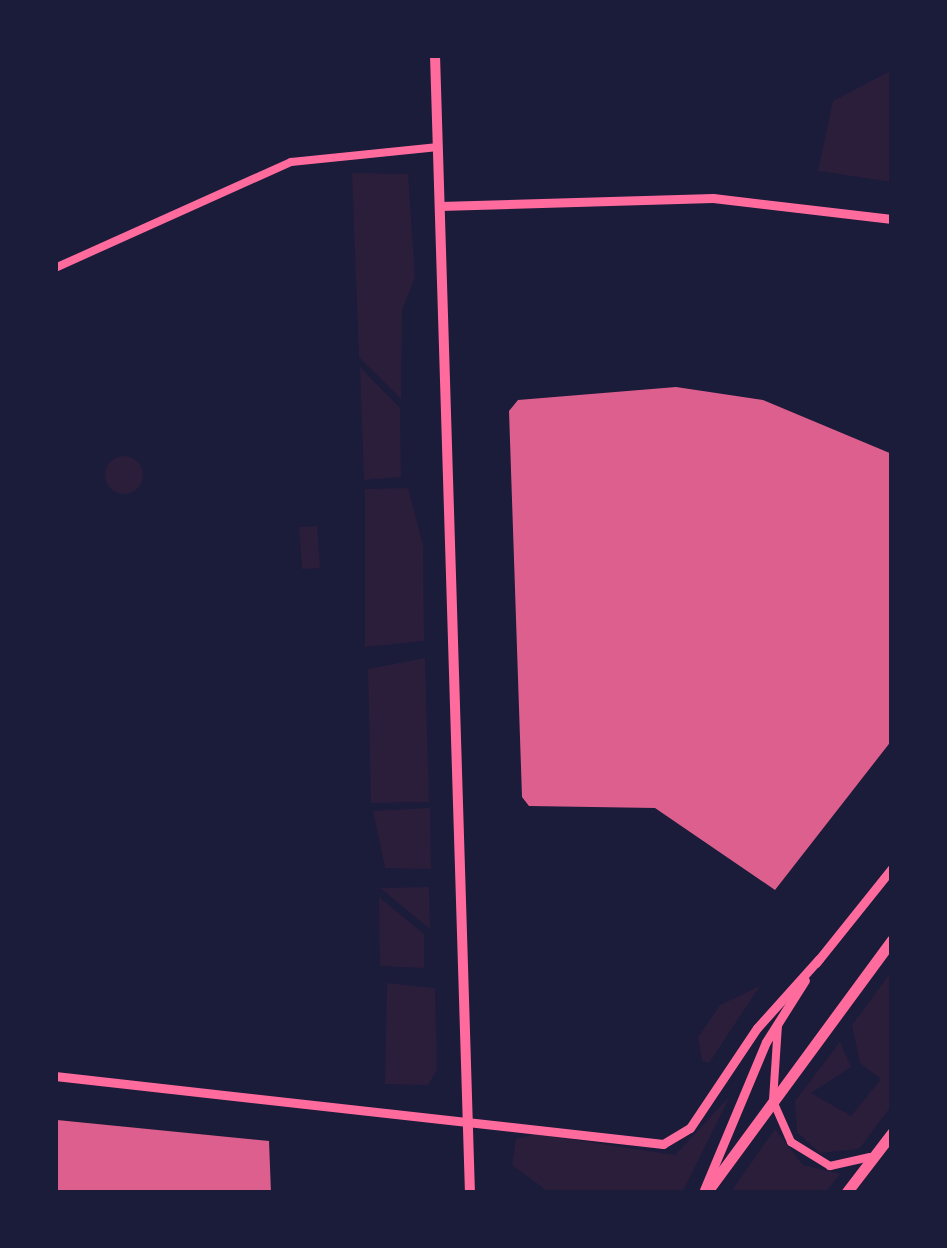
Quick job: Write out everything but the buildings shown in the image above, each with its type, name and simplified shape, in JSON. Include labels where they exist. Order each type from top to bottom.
[{"type":"main road","points":[[434,55],[470,1193]]},
{"type":"main road","points":[[704,1193],[892,940]]},
{"type":"main road","points":[[846,1193],[892,1133]]},
{"type":"street","points":[[55,268],[291,162],[438,147]]},
{"type":"street","points":[[440,206],[714,198],[892,219]]},
{"type":"street","points":[[55,1076],[637,1145],[676,1140],[892,868]]},
{"type":"street","points":[[704,1193],[778,1020],[818,959]]},
{"type":"street","points":[[778,1020],[773,1102],[791,1142],[819,1164],[854,1164],[883,1144]]},
{"type":"shaded area","points":[[892,70],[892,182],[818,171],[833,101]]},
{"type":"shaded area","points":[[352,173],[408,174],[415,277],[402,310],[401,399],[359,357]]},
{"type":"shaded area","points":[[360,367],[400,408],[401,477],[364,480]]},
{"type":"shaded area","points":[[124,456],[137,462],[143,475],[137,488],[124,494],[111,488],[105,475],[111,462]]},
{"type":"shaded area","points":[[408,488],[423,545],[424,641],[365,647],[365,489]]},
{"type":"shaded area","points":[[317,526],[320,568],[302,569],[299,527]]},
{"type":"shaded area","points":[[425,658],[429,802],[371,803],[368,669]]},
{"type":"shaded area","points":[[430,808],[431,869],[385,868],[373,811]]},
{"type":"shaded area","points":[[429,887],[430,929],[380,888]]},
{"type":"shaded area","points":[[379,897],[424,934],[424,968],[380,966]]},
{"type":"shaded area","points":[[892,971],[892,1105],[859,1149],[820,1153],[797,1132],[795,1101],[840,1042],[851,1067],[811,1093],[851,1116],[881,1079],[860,1063],[852,1025]]},
{"type":"shaded area","points":[[387,983],[435,988],[437,1070],[428,1085],[385,1084]]},
{"type":"shaded area","points":[[760,986],[709,1063],[702,1061],[698,1037],[720,1005]]},
{"type":"shaded area","points":[[730,1096],[682,1193],[550,1193],[512,1165],[516,1139],[535,1134],[675,1155]]},
{"type":"shaded area","points":[[775,1129],[803,1165],[840,1174],[825,1193],[730,1193]]}]
